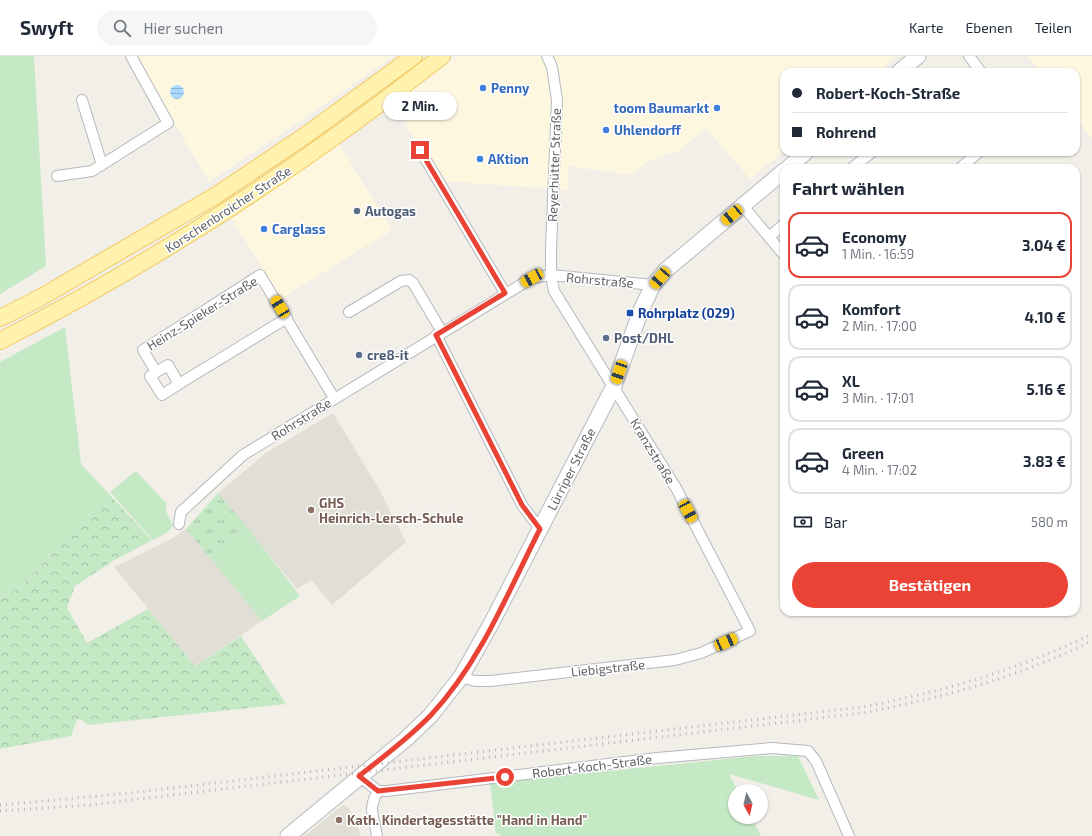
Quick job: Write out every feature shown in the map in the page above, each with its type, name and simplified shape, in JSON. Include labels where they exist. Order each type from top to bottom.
[{"type":"main road","name":"Korschenbroicher Straße","points":[[0,318],[38,299],[215,196],[306,135],[414,56]]},
{"type":"main road","name":"Korschenbroicher Straße","points":[[0,340],[50,316],[139,266],[225,212],[291,169],[365,116],[442,56]]},
{"type":"street","points":[[57,176],[92,171],[168,123],[131,56]]},
{"type":"street","name":"Reyerhütter Straße","points":[[547,56],[552,67],[557,100],[551,276]]},
{"type":"street","points":[[904,68],[918,56]]},
{"type":"street","points":[[969,56],[975,68]]},
{"type":"street","points":[[82,100],[102,165]]},
{"type":"street","points":[[420,150],[505,293]]},
{"type":"street","points":[[792,164],[802,156]]},
{"type":"street","points":[[857,164],[867,156]]},
{"type":"street","points":[[965,164],[974,156]]},
{"type":"street","name":"Lürriper Straße","points":[[288,836],[359,776],[406,739],[431,715],[461,677],[492,622],[614,386],[639,315],[653,285],[666,270],[780,174]]},
{"type":"street","points":[[743,206],[780,250]]},
{"type":"street","points":[[769,237],[780,227]]},
{"type":"street","name":"Heinz-Spieker-Straße","points":[[156,372],[143,350],[260,275],[334,398]]},
{"type":"street","name":"Rohrstraße","points":[[179,524],[181,512],[243,455],[505,293],[532,278],[551,276],[653,285]]},
{"type":"street","name":"Kranzstraße","points":[[551,276],[554,291],[676,488],[750,631]]},
{"type":"street","points":[[349,312],[401,281],[409,280],[413,283],[522,505],[540,529]]},
{"type":"street","name":"Heinz-Spieker-Straße","points":[[179,384],[168,365],[150,376],[162,394],[179,384],[287,318]]},
{"type":"street","name":"Liebigstraße","points":[[461,677],[491,681],[668,661],[701,653],[750,631]]},
{"type":"street","name":"Robert-Koch-Straße","points":[[378,791],[657,758],[772,748],[808,751],[816,761],[849,836]]},
{"type":"street","points":[[359,776],[378,791],[372,801],[371,811],[376,836]]},
{"type":"shaded area","points":[[135,56],[394,56],[209,182]]},
{"type":"shaded area","points":[[458,56],[897,56],[883,68],[780,68],[780,154],[750,179],[706,128],[680,150],[649,161],[630,175],[569,166],[567,190],[441,181],[393,104]]},
{"type":"shaded area","points":[[1028,56],[1092,56],[1092,139],[1080,123],[1080,68],[1038,68]]},
{"type":"shaded area","points":[[339,144],[392,230],[281,299],[230,216]]},
{"type":"shaded area","name":"GHS Heinrich-Lersch-Schule","points":[[333,413],[379,489],[406,542],[332,605],[311,580],[297,589],[218,493],[266,453]]},
{"type":"shaded area","points":[[186,529],[262,621],[195,666],[114,567],[173,538]]},
{"type":"shaded area","name":"Kath. Kindertagesstätte \"Hand in Hand\"","points":[[343,805],[349,808],[361,836],[304,836]]},
{"type":"green space","points":[[0,56],[34,56],[46,266],[0,294]]},
{"type":"green space","points":[[65,327],[81,464],[109,494],[19,588],[0,598],[0,362]]},
{"type":"green space","points":[[136,471],[164,501],[167,502],[165,509],[173,526],[168,532],[153,540],[110,492]]},
{"type":"green space","points":[[218,493],[247,527],[210,558],[186,529]]},
{"type":"green space","points":[[109,494],[152,540],[113,561],[75,586],[67,608],[87,643],[148,609],[195,666],[241,636],[286,704],[88,725],[82,720],[77,719],[71,736],[0,749],[0,598],[19,588]]},
{"type":"green space","points":[[247,527],[300,596],[262,621],[210,558]]},
{"type":"green space","points":[[756,756],[798,756],[819,800],[768,785],[768,784],[729,774],[734,784],[728,784],[728,824],[755,824],[761,836],[500,836],[499,833],[496,834],[490,783]]},
{"type":"water","points":[[177,85],[182,87],[184,92],[182,97],[177,99],[172,97],[170,92],[172,87]]},
{"type":"railway","points":[[0,805],[130,793],[862,707],[950,687],[1008,669],[1064,647],[1092,634]]},
{"type":"railway","points":[[0,811],[89,805],[862,713],[980,685],[1037,665],[1092,641]]},
{"type":"place","name":"Penny","points":[[483,88]]},
{"type":"place","name":"toom Baumarkt","points":[[717,108]]},
{"type":"place","name":"Uhlendorff","points":[[606,130]]},
{"type":"place","name":"AKtion","points":[[480,159]]},
{"type":"place","name":"Autogas","points":[[357,211]]},
{"type":"place","name":"Carglass","points":[[264,229]]},
{"type":"place","name":"Rohrplatz (029)","points":[[630,313]]},
{"type":"place","name":"Post/DHL","points":[[606,338]]},
{"type":"place","name":"cre8-it","points":[[359,355]]},
{"type":"place","name":"GHS Heinrich-Lersch-Schule","points":[[311,510]]},
{"type":"place","name":"Kath. Kindertagesstätte \"Hand in Hand\"","points":[[339,820]]},
{"type":"route","points":[[420,150],[505,293],[436,335],[522,505],[540,529],[492,622],[461,677],[431,715],[406,739],[359,776],[378,791],[505,777]]}]
